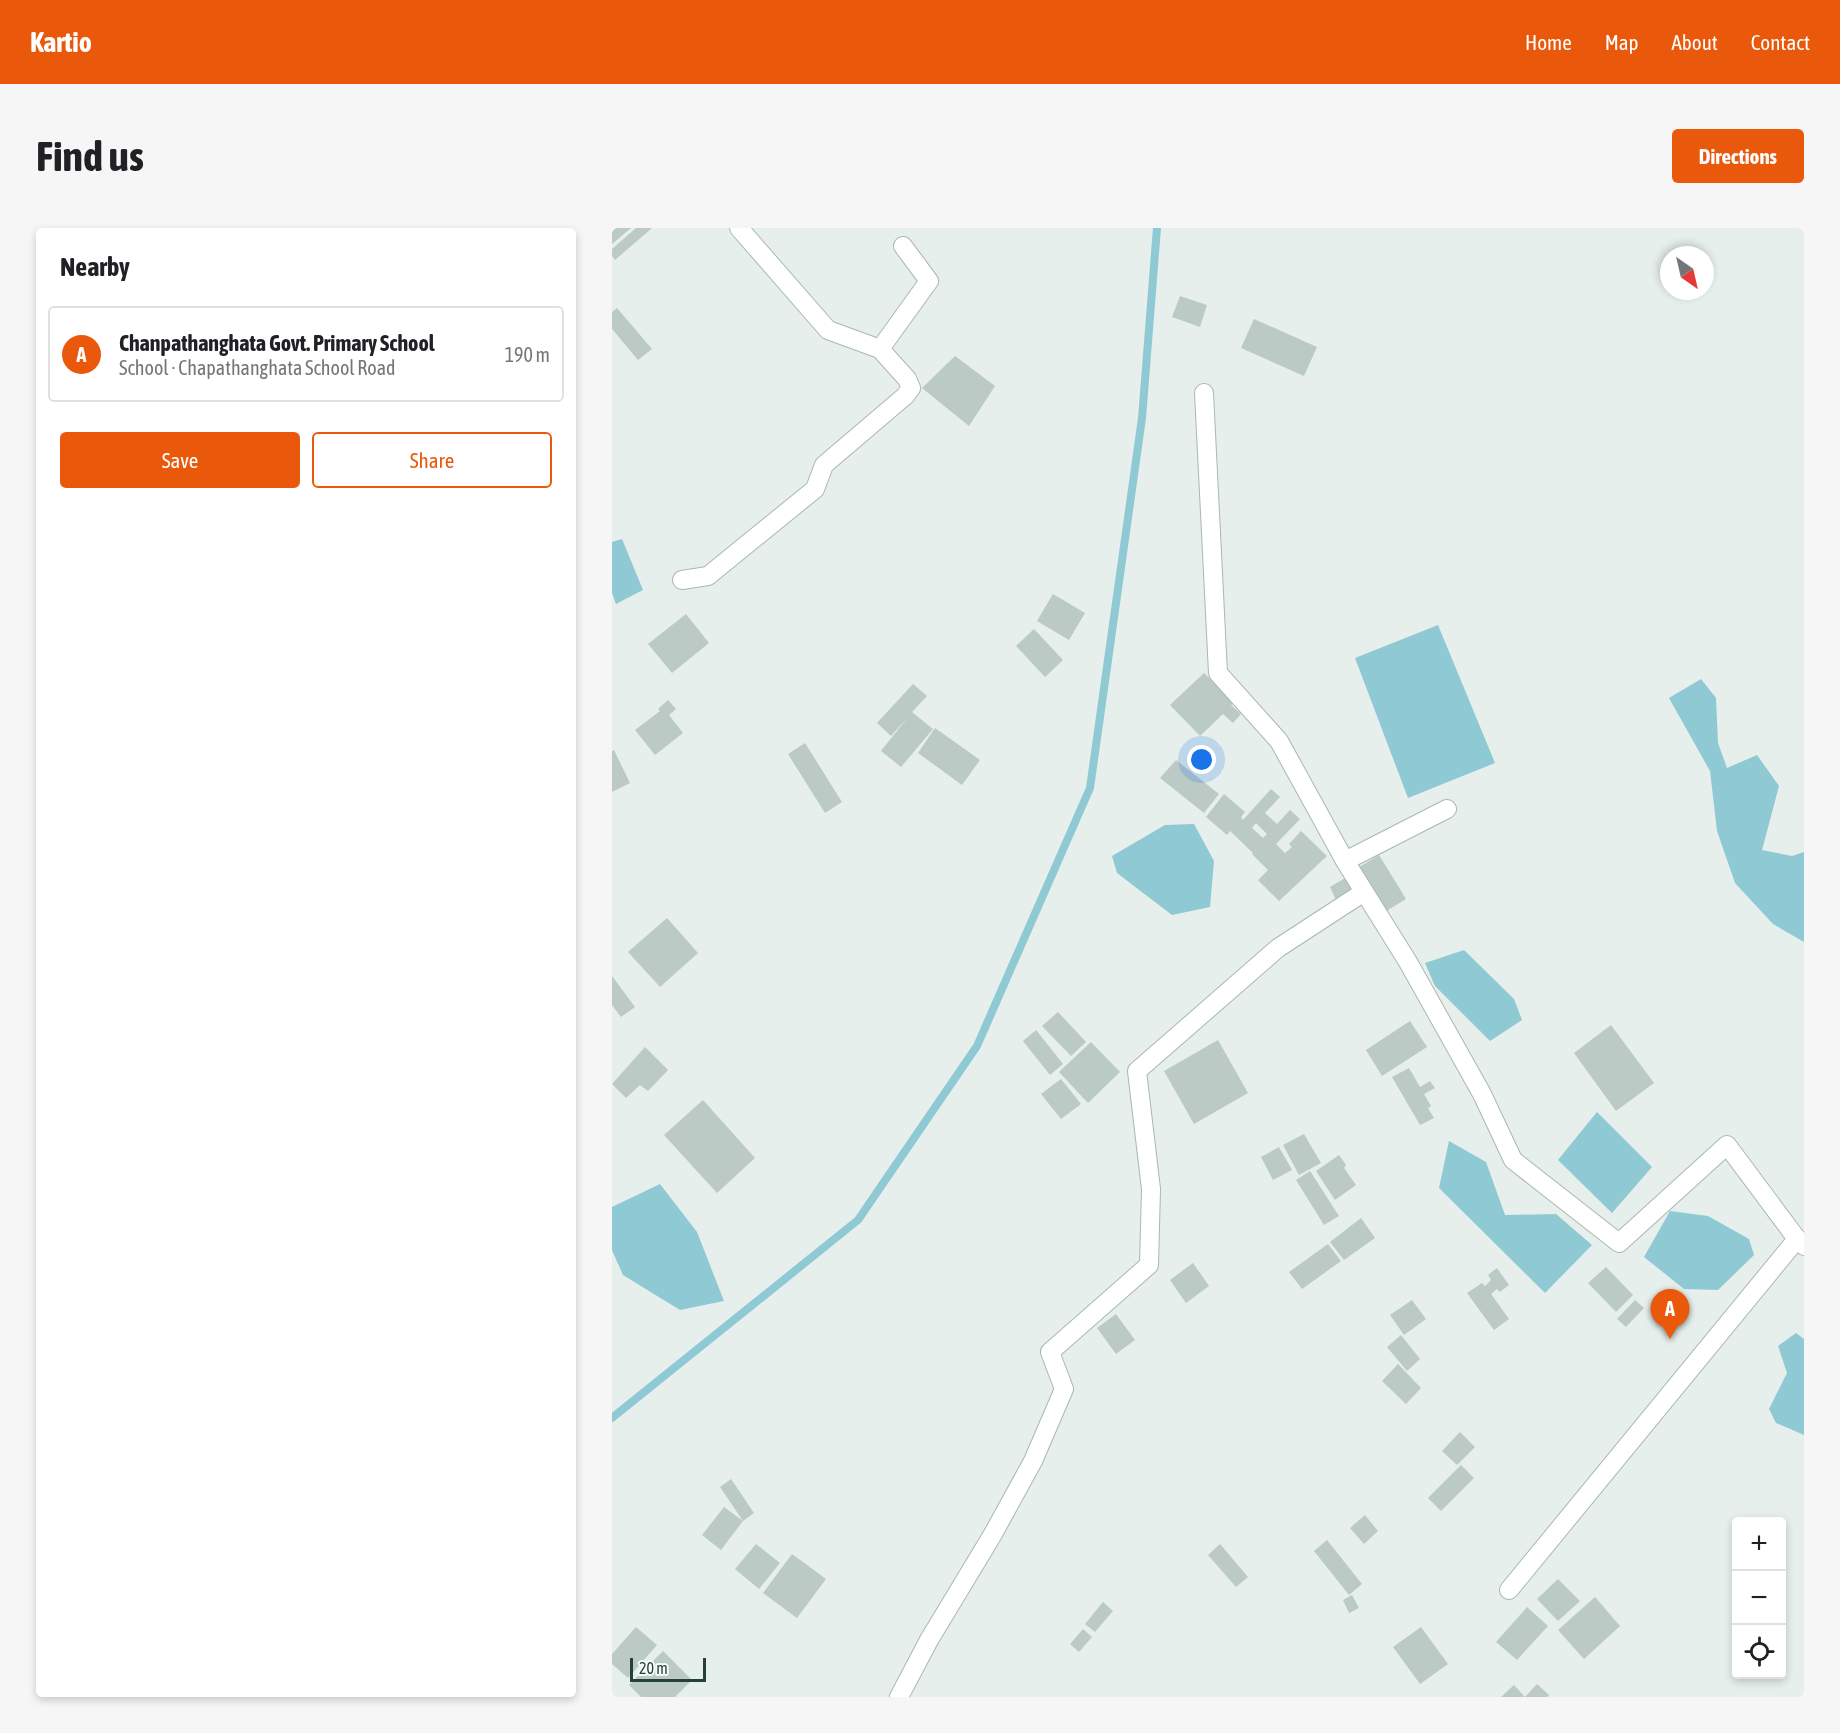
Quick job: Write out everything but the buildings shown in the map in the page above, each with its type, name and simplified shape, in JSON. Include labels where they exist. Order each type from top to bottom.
[{"type":"street","points":[[682,580],[708,576],[815,489],[824,465],[905,396],[911,388],[907,380],[880,349],[828,330],[739,228]]},
{"type":"street","points":[[880,349],[929,281],[903,246]]},
{"type":"street","points":[[1204,393],[1218,673],[1279,741],[1345,861],[1408,962],[1482,1094],[1513,1160],[1619,1243],[1727,1144],[1800,1242],[1509,1590]]},
{"type":"street","points":[[1345,861],[1447,809]]},
{"type":"street","points":[[899,1697],[929,1640],[993,1534],[1033,1461],[1064,1389],[1050,1352],[1149,1265],[1151,1189],[1137,1071],[1278,948],[1364,892]]},
{"type":"water","points":[[622,539],[643,590],[616,604],[612,593],[612,542]]},
{"type":"water","points":[[1438,625],[1495,763],[1408,798],[1355,658]]},
{"type":"water","points":[[1701,679],[1716,698],[1718,743],[1727,768],[1757,755],[1779,786],[1762,850],[1792,856],[1804,852],[1804,942],[1773,924],[1735,883],[1717,831],[1710,771],[1669,698]]},
{"type":"water","points":[[1194,824],[1214,861],[1210,907],[1172,915],[1117,873],[1112,856],[1165,825]]},
{"type":"water","points":[[1464,950],[1514,999],[1522,1020],[1490,1041],[1435,986],[1425,963]]},
{"type":"water","points":[[1597,1112],[1652,1167],[1612,1213],[1558,1160]]},
{"type":"water","points":[[1449,1141],[1486,1162],[1505,1215],[1556,1214],[1592,1245],[1545,1293],[1439,1188]]},
{"type":"water","points":[[660,1184],[697,1232],[724,1301],[680,1310],[623,1275],[612,1250],[612,1207]]},
{"type":"water","points":[[1670,1211],[1708,1216],[1749,1239],[1754,1255],[1718,1290],[1684,1289],[1644,1257]]},
{"type":"water","points":[[1796,1333],[1804,1339],[1804,1435],[1776,1423],[1769,1409],[1787,1373],[1778,1346]]},
{"type":"waterway","points":[[612,1418],[858,1220],[977,1046],[1090,788],[1142,418],[1157,228]]},
{"type":"place","name":"Chanpathanghata Govt. Primary School","points":[[1670,1339]]}]
